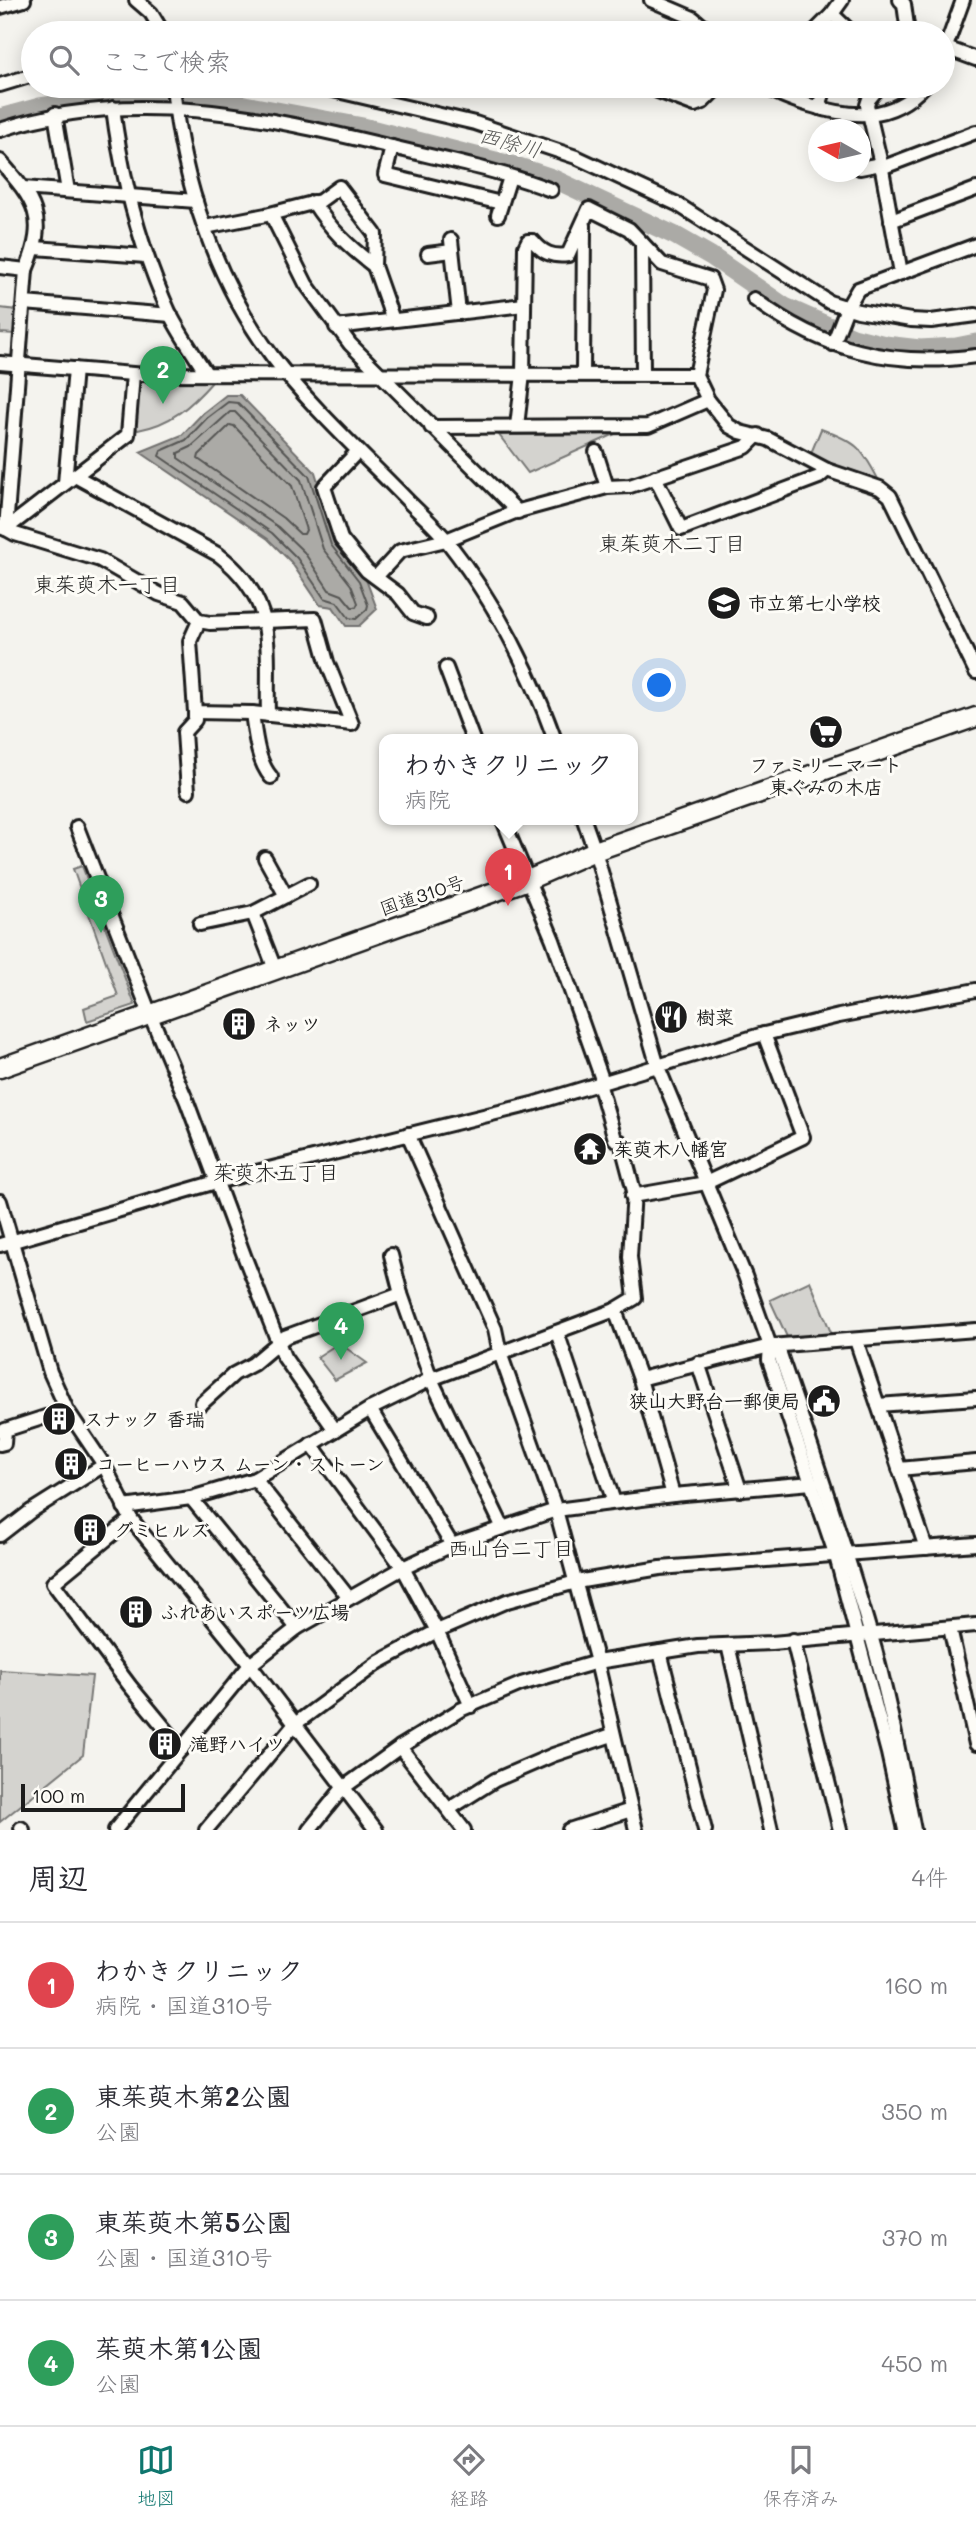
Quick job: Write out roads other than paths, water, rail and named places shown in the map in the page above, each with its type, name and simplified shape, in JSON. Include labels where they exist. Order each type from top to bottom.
[{"type":"highway","name":"国道310号","points":[[0,1068],[528,880],[595,851],[976,717]]},
{"type":"street","points":[[0,7],[24,0]]},
{"type":"street","points":[[136,0],[156,21]]},
{"type":"street","points":[[651,0],[682,11],[692,21]]},
{"type":"street","points":[[825,21],[842,0]]},
{"type":"street","points":[[900,0],[904,4],[906,21]]},
{"type":"street","points":[[952,21],[958,1]]},
{"type":"street","points":[[832,14],[839,21]]},
{"type":"street","points":[[955,54],[976,59]]},
{"type":"street","points":[[0,85],[21,79]]},
{"type":"street","points":[[174,98],[184,157],[196,201],[236,298],[271,355],[287,375],[446,540],[481,585],[505,624],[538,693],[553,734]]},
{"type":"street","points":[[369,98],[475,122],[576,157],[677,204],[829,302],[847,309],[931,321],[976,315]]},
{"type":"street","points":[[676,98],[695,105],[708,98]]},
{"type":"street","points":[[787,98],[850,115],[870,115],[897,106],[910,98]]},
{"type":"street","points":[[819,108],[822,98]]},
{"type":"street","points":[[870,98],[867,102],[901,273]]},
{"type":"street","points":[[0,130],[55,114],[113,108],[175,106],[259,117],[392,147],[551,190]]},
{"type":"street","points":[[113,108],[128,196],[146,256],[171,316],[206,373]]},
{"type":"street","points":[[55,114],[68,191]]},
{"type":"street","points":[[871,167],[881,166],[976,132]]},
{"type":"street","points":[[392,147],[385,175],[499,209],[510,177]]},
{"type":"street","points":[[0,161],[23,188],[38,217],[35,248],[26,270],[3,528]]},
{"type":"street","points":[[205,227],[320,201],[339,187],[375,234],[374,265],[393,320]]},
{"type":"street","points":[[23,188],[196,201]]},
{"type":"street","points":[[891,221],[976,189]]},
{"type":"street","points":[[313,202],[345,244],[374,265]]},
{"type":"street","points":[[517,426],[523,374],[524,247],[528,241],[533,241],[542,252],[568,255],[589,209],[629,229],[662,264],[710,279],[713,283],[696,375],[708,400],[729,426],[740,432],[758,435],[827,470],[880,488],[890,496],[976,671]]},
{"type":"street","points":[[271,214],[306,284],[336,327],[378,374],[518,512]]},
{"type":"street","points":[[583,374],[584,221]]},
{"type":"street","points":[[642,243],[643,374]]},
{"type":"street","points":[[834,341],[858,289],[976,245]]},
{"type":"street","points":[[428,254],[451,246],[459,313]]},
{"type":"street","points":[[35,248],[146,256]]},
{"type":"street","points":[[0,267],[26,270]]},
{"type":"street","points":[[754,299],[788,323],[866,353],[941,361],[976,356]]},
{"type":"street","points":[[24,303],[171,316]]},
{"type":"street","points":[[336,327],[524,305]]},
{"type":"street","points":[[0,363],[133,374],[696,375]]},
{"type":"street","points":[[70,480],[75,369]]},
{"type":"street","points":[[3,528],[128,435],[133,374]]},
{"type":"street","points":[[431,427],[648,426],[708,400]]},
{"type":"street","points":[[376,578],[400,551],[446,540],[518,512],[607,487],[630,486],[747,446],[758,435]]},
{"type":"street","points":[[358,451],[324,486],[341,539],[367,571],[398,594],[414,613],[427,618]]},
{"type":"street","points":[[596,452],[607,487]]},
{"type":"street","points":[[655,477],[681,529],[819,477],[827,470]]},
{"type":"street","points":[[70,480],[219,555],[234,566],[258,599],[266,622],[268,715]]},
{"type":"street","points":[[3,528],[100,560],[159,594],[183,602],[199,621],[315,620],[327,662],[352,724],[252,713],[195,712]]},
{"type":"street","points":[[188,791],[184,732],[195,720],[190,641],[199,621]]},
{"type":"street","points":[[446,668],[470,734]]},
{"type":"street","points":[[252,713],[256,740],[271,777]]},
{"type":"street","points":[[182,1749],[130,1686],[54,1583],[128,1513],[255,1479],[370,1409],[431,1379],[615,1310],[635,1298],[630,1257],[634,1191],[621,1142],[615,1139],[601,1082],[567,976],[505,825]]},
{"type":"street","points":[[586,825],[658,1067],[745,1276],[770,1346],[769,1360],[811,1483],[841,1555]]},
{"type":"street","points":[[77,827],[149,1014],[187,1101],[284,1357],[335,1430]]},
{"type":"street","points":[[265,858],[286,896]]},
{"type":"street","points":[[200,923],[253,913],[309,884]]},
{"type":"street","points":[[253,913],[275,969]]},
{"type":"street","points":[[5,1243],[216,1182],[532,1104],[764,1034],[839,1016],[976,990]]},
{"type":"street","points":[[632,1196],[706,1183],[803,1137],[764,1034]]},
{"type":"street","points":[[408,1135],[490,1318],[556,1510],[597,1662],[636,1830]]},
{"type":"street","points":[[0,1201],[5,1243],[50,1372],[68,1410],[104,1465],[128,1513],[250,1665],[376,1830]]},
{"type":"street","points":[[391,1255],[401,1294],[431,1379],[503,1528]]},
{"type":"street","points":[[202,1403],[234,1374],[253,1364],[285,1337],[401,1294]]},
{"type":"street","points":[[615,1310],[640,1379],[673,1495]]},
{"type":"street","points":[[640,1379],[770,1346],[976,1330]]},
{"type":"street","points":[[557,1332],[614,1502]]},
{"type":"street","points":[[856,1340],[926,1548]]},
{"type":"street","points":[[770,1346],[780,1353],[893,1725],[914,1830]]},
{"type":"street","points":[[698,1363],[740,1490]]},
{"type":"street","points":[[878,1405],[976,1398]]},
{"type":"street","points":[[370,1409],[452,1545]]},
{"type":"street","points":[[0,1444],[4,1443],[5,1430],[68,1410]]},
{"type":"street","points":[[311,1444],[403,1567],[437,1631],[471,1706]]},
{"type":"street","points":[[899,1469],[976,1462]]},
{"type":"street","points":[[0,1535],[31,1511],[104,1465]]},
{"type":"street","points":[[255,1479],[349,1598]]},
{"type":"street","points":[[115,1830],[250,1665],[297,1629],[403,1567],[452,1545],[556,1510],[673,1495],[811,1483]]},
{"type":"street","points":[[191,1498],[297,1629]]},
{"type":"street","points":[[206,1830],[295,1724],[379,1662],[437,1631],[507,1601],[576,1582],[660,1568],[976,1544]]},
{"type":"street","points":[[309,1830],[343,1788],[400,1747],[471,1706],[521,1684],[597,1662],[698,1646],[865,1636],[976,1625]]},
{"type":"street","points":[[950,1628],[976,1744]]},
{"type":"street","points":[[865,1636],[905,1830]]},
{"type":"street","points":[[793,1640],[840,1830]]},
{"type":"street","points":[[727,1645],[771,1830]]},
{"type":"street","points":[[660,1652],[705,1830]]},
{"type":"street","points":[[449,1809],[495,1780],[553,1755],[612,1735]]},
{"type":"street","points":[[400,1747],[464,1830]]},
{"type":"street","points":[[569,1830],[631,1810]]},
{"type":"water","points":[[226,395],[240,395],[315,472],[337,542],[365,577],[377,609],[359,626],[346,626],[333,607],[320,605],[291,562],[268,539],[140,452],[182,435],[203,413]]},
{"type":"waterway","name":"西除川","points":[[0,118],[40,107],[102,98]]},
{"type":"waterway","name":"西除川","points":[[206,98],[363,127],[552,178],[676,236],[711,256],[785,307],[853,337],[885,345],[920,349],[976,343]]},
{"type":"place","name":"東茱萸木第2公園","points":[[163,404]]},
{"type":"place","name":"市立第七小学校","points":[[724,603]]},
{"type":"place","name":"ファミリーマート 東ぐみの木店","points":[[826,732]]},
{"type":"place","name":"わかきクリニック","points":[[508,906]]},
{"type":"place","name":"東茱萸木第5公園","points":[[101,933]]},
{"type":"place","name":"樹菜","points":[[671,1017]]},
{"type":"place","name":"ネッツ","points":[[239,1024]]},
{"type":"place","name":"茱萸木八幡宮","points":[[590,1149]]},
{"type":"place","name":"茱萸木第1公園","points":[[341,1360]]},
{"type":"place","name":"狭山大野台一郵便局","points":[[824,1401]]},
{"type":"place","name":"スナック 香瑞","points":[[59,1419]]},
{"type":"place","name":"コーヒーハウス ムーン・ストーン","points":[[71,1464]]},
{"type":"place","name":"グミヒルズ","points":[[90,1530]]},
{"type":"place","name":"ふれあいスポーツ広場","points":[[136,1612]]},
{"type":"place","name":"滝野ハイツ","points":[[165,1744]]},
{"type":"district","name":"東茱萸木二丁目","points":[[672,544]]},
{"type":"district","name":"東茱萸木一丁目","points":[[107,585]]},
{"type":"district","name":"茱萸木五丁目","points":[[276,1173]]},
{"type":"district","name":"西山台二丁目","points":[[511,1549]]}]
